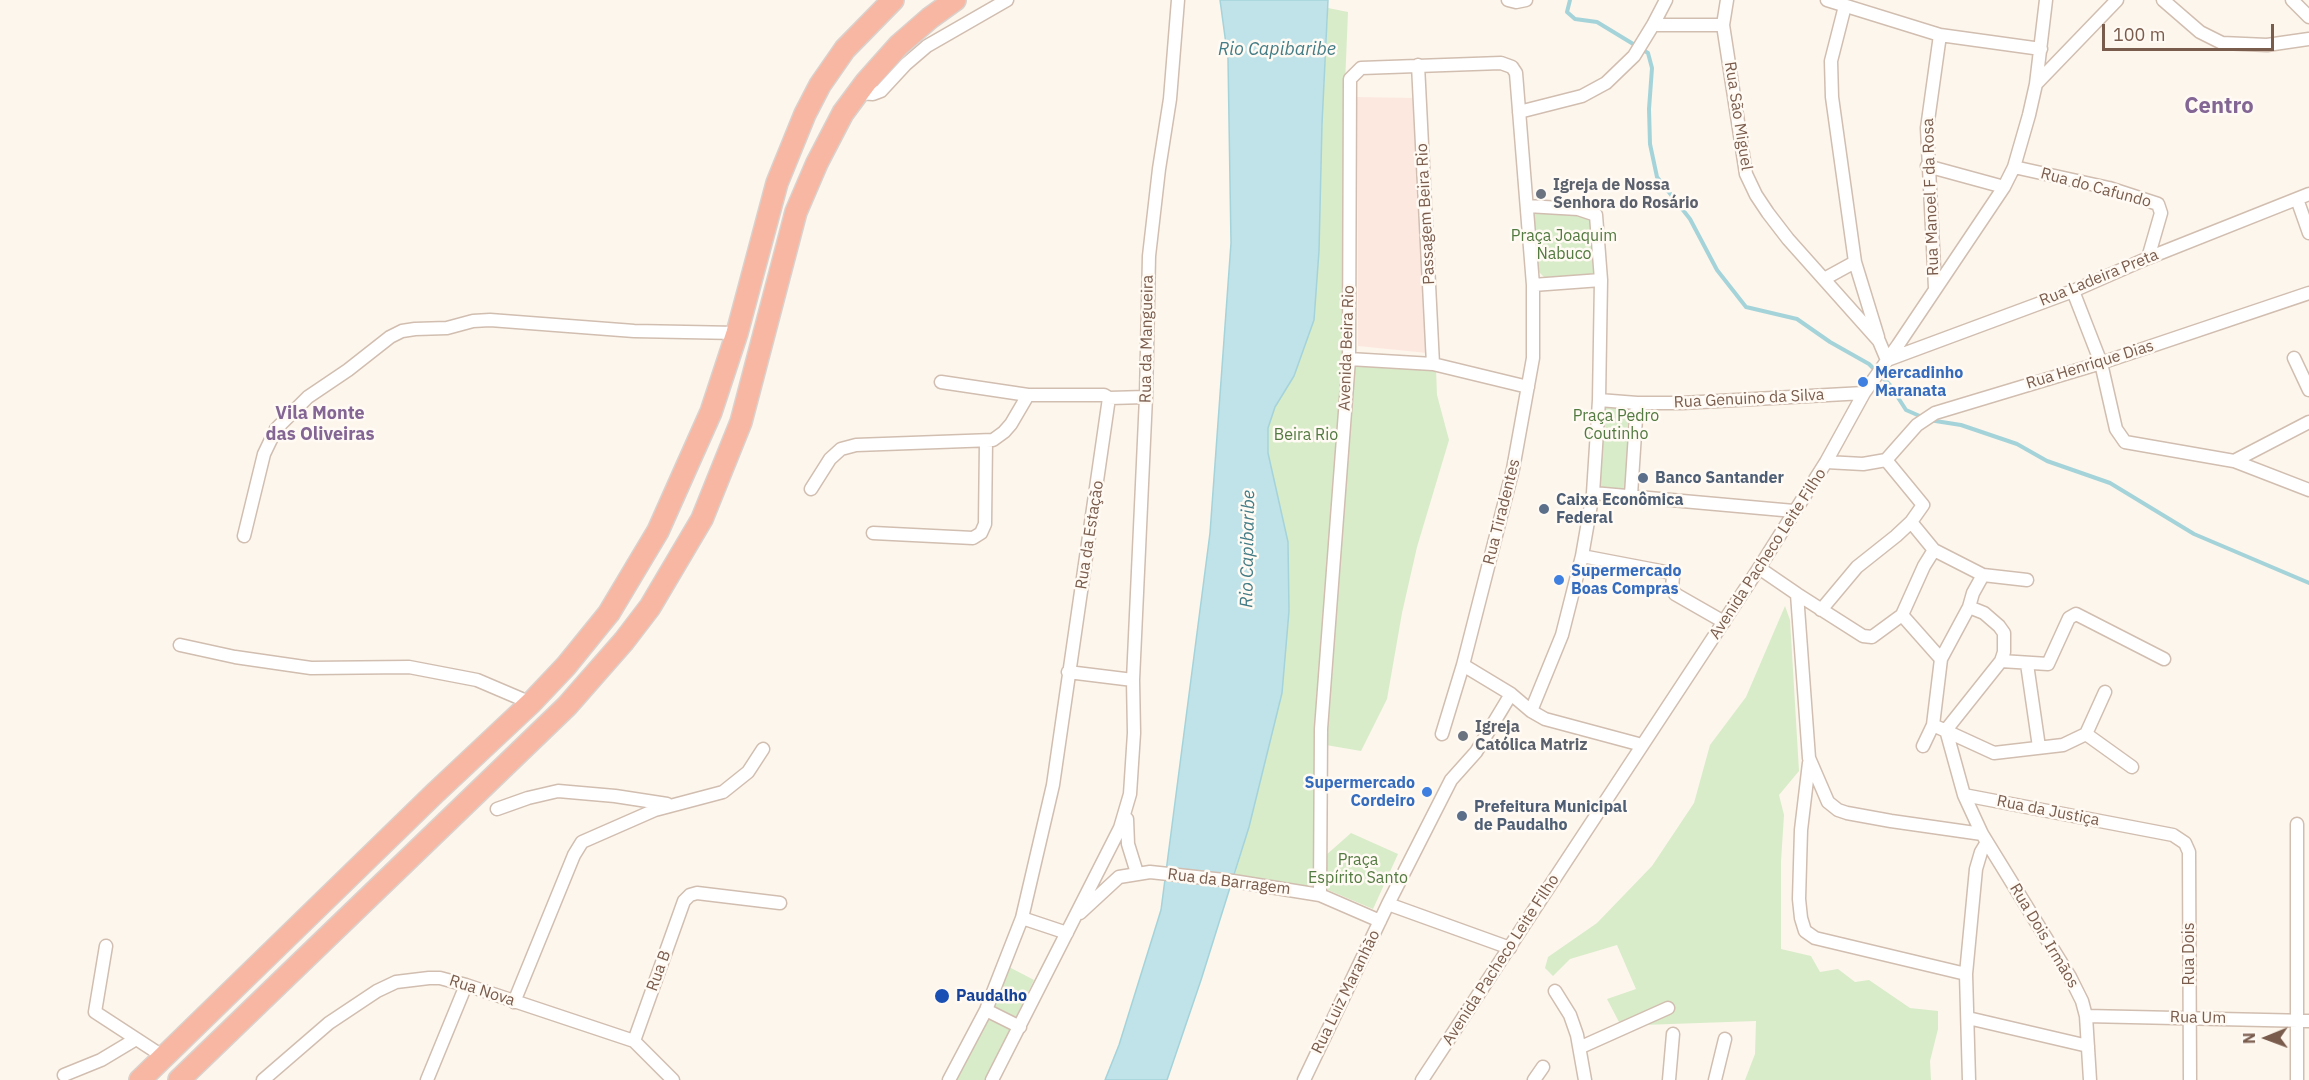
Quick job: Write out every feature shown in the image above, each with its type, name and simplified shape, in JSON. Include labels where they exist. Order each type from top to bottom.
[{"type":"highway","points":[[140,1080],[531,703],[609,613],[633,577],[658,531],[711,412],[737,333],[777,183],[806,114],[820,85],[845,49],[893,0]]},
{"type":"highway","points":[[179,1080],[567,706],[617,650],[650,607],[702,519],[723,469],[744,412],[796,212],[817,163],[843,113],[857,93],[899,45],[955,0]]},
{"type":"street","points":[[857,93],[873,94],[881,91],[906,64],[927,46],[1007,0]]},
{"type":"street","name":"Rua da Mangueira","points":[[1127,809],[1132,778],[1133,680],[1152,223],[1170,99],[1178,0]]},
{"type":"street","points":[[1508,0],[1515,2],[1526,0]]},
{"type":"street","points":[[1601,280],[1533,285],[1520,148],[1519,112],[1563,101],[1596,89],[1634,56],[1666,0]]},
{"type":"street","name":"Rua São Miguel","points":[[1727,0],[1724,25],[1746,174],[1768,213],[1879,341],[1881,368]]},
{"type":"street","points":[[1827,0],[1940,35],[2041,50]]},
{"type":"street","name":"Avenida Pacheco Leite Filho","points":[[1422,1080],[1759,568],[1826,462],[1863,393],[2004,187],[2014,167],[2024,136],[2036,84],[2046,0]]},
{"type":"street","points":[[2036,84],[2117,0]]},
{"type":"street","points":[[2163,0],[2200,32],[2222,43],[2266,45],[2309,39]]},
{"type":"street","points":[[2292,0],[2309,17]]},
{"type":"street","points":[[1845,6],[1834,41],[1830,73],[1848,226],[1855,262],[1879,341]]},
{"type":"street","points":[[1653,26],[1724,25]]},
{"type":"street","name":"Rua Manoel F da Rosa","points":[[1935,288],[1927,166],[1929,105],[1940,35]]},
{"type":"street","name":"Avenida Beira Rio","points":[[1320,895],[1321,729],[1349,359],[1350,79],[1360,68],[1501,63],[1514,69],[1519,112]]},
{"type":"street","name":"Passagem Beira Rio","points":[[1418,65],[1433,364]]},
{"type":"street","points":[[1927,166],[2004,187]]},
{"type":"street","name":"Rua do Cafundo","points":[[2014,167],[2109,188],[2158,204],[2161,213],[2148,258]]},
{"type":"street","points":[[2303,196],[2309,233]]},
{"type":"street","name":"Rua Ladeira Preta","points":[[1881,368],[2303,196]]},
{"type":"street","points":[[1527,206],[1578,209],[1596,215],[1601,280],[1599,400],[1593,493],[1582,556],[1562,635],[1531,711]]},
{"type":"street","points":[[1824,279],[1855,262]]},
{"type":"street","name":"Rua Tiradentes","points":[[1442,734],[1464,665],[1513,469],[1533,358],[1533,285]]},
{"type":"street","points":[[2073,291],[2101,363],[2116,429],[2125,442],[2234,461],[2309,490]]},
{"type":"street","name":"Rua Henrique Dias","points":[[1886,460],[1917,425],[1935,413],[2101,363],[2309,293]]},
{"type":"street","points":[[244,536],[264,454],[276,429],[308,397],[348,370],[390,337],[402,331],[447,328],[473,321],[490,321],[624,331],[737,333]]},
{"type":"street","points":[[2294,358],[2309,390]]},
{"type":"street","points":[[1349,359],[1433,364],[1528,387]]},
{"type":"street","points":[[941,381],[1028,395],[1104,395],[1109,398],[1146,398]]},
{"type":"street","name":"Rua Genuino da Silva","points":[[1599,400],[1682,403],[1863,393]]},
{"type":"street","points":[[811,489],[830,459],[841,448],[856,445],[987,441],[1004,432],[1028,395]]},
{"type":"street","name":"Rua da Estação","points":[[949,1080],[986,1010],[1022,918],[1053,785],[1109,398]]},
{"type":"street","points":[[1630,495],[1637,403]]},
{"type":"street","points":[[2234,461],[2309,422]]},
{"type":"street","points":[[873,533],[973,538],[981,533],[984,524],[987,441]]},
{"type":"street","points":[[1821,610],[1857,567],[1911,522],[1923,505],[1886,460],[1863,464],[1826,462]]},
{"type":"street","points":[[1593,493],[1794,511]]},
{"type":"street","points":[[1911,522],[1934,550],[1983,575],[2027,580]]},
{"type":"street","points":[[1759,568],[1866,637],[1879,633],[1902,615],[1924,566],[1934,550]]},
{"type":"street","points":[[1582,556],[1671,573],[1672,588],[1675,594],[1724,622]]},
{"type":"street","points":[[1923,746],[1933,725],[1941,659],[1970,607],[1973,593],[1983,575]]},
{"type":"street","points":[[1797,594],[1809,758],[1800,842],[1799,899],[1805,931],[1815,938],[1966,974]]},
{"type":"street","points":[[1946,730],[2001,661],[2005,643],[1999,626],[1984,614],[1970,607]]},
{"type":"street","points":[[2001,661],[2048,664],[2069,618],[2074,614],[2164,659]]},
{"type":"street","points":[[1902,615],[1941,659]]},
{"type":"street","points":[[180,645],[235,657],[311,668],[391,667],[431,671],[477,680],[531,703]]},
{"type":"street","points":[[2027,664],[2039,747]]},
{"type":"street","points":[[1464,665],[1511,694],[1531,711],[1545,719],[1642,745]]},
{"type":"street","points":[[1068,672],[1133,680]]},
{"type":"street","points":[[1933,725],[1994,753],[2063,745],[2086,734],[2105,692]]},
{"type":"street","name":"Rua Luiz Maranhão","points":[[1304,1080],[1388,904],[1451,780],[1476,752],[1511,694]]},
{"type":"street","points":[[1946,730],[1964,795]]},
{"type":"street","points":[[2086,734],[2132,767]]},
{"type":"street","points":[[514,1002],[579,846],[591,837],[671,805],[723,792],[748,772],[763,749]]},
{"type":"street","points":[[1809,758],[1828,802],[1838,810],[1985,838],[1976,869],[1966,974],[1969,1080]]},
{"type":"street","points":[[497,809],[558,791],[615,796],[671,805]]},
{"type":"street","name":"Rua da Justiça","points":[[1964,795],[2173,835]]},
{"type":"street","name":"Rua da Justiça","points":[[1964,795],[1985,838]]},
{"type":"street","points":[[1072,920],[1119,877],[1144,872],[1128,844],[1127,809]]},
{"type":"street","points":[[992,1080],[1120,828],[1127,809]]},
{"type":"street","points":[[2297,824],[2303,1021],[2297,1080]]},
{"type":"street","name":"Rua Dois","points":[[2173,835],[2186,843],[2188,852],[2190,1080]]},
{"type":"street","name":"Rua Dois Irmãos","points":[[1985,838],[2070,977],[2086,1016],[2090,1080]]},
{"type":"street","name":"Rua da Barragem","points":[[1144,872],[1233,881],[1320,895],[1380,921]]},
{"type":"street","name":"Rua B","points":[[633,1041],[684,901],[690,895],[697,893],[780,903]]},
{"type":"street","points":[[1388,904],[1510,948]]},
{"type":"street","points":[[1022,918],[1067,933]]},
{"type":"street","points":[[106,946],[95,1012],[164,1057]]},
{"type":"street","name":"Rua Nova","points":[[266,1079],[329,1023],[377,991],[396,982],[440,978],[633,1041],[673,1080]]},
{"type":"street","points":[[427,1080],[466,985]]},
{"type":"street","points":[[1555,991],[1570,1015],[1581,1047],[1585,1080]]},
{"type":"street","points":[[1581,1047],[1668,1008]]},
{"type":"street","points":[[986,1010],[1020,1027]]},
{"type":"street","name":"Rua Um","points":[[2086,1016],[2303,1021]]},
{"type":"street","points":[[1968,1018],[2088,1046]]},
{"type":"street","points":[[1670,1080],[1673,1034]]},
{"type":"street","points":[[64,1075],[101,1060],[136,1039]]},
{"type":"street","points":[[1714,1080],[1725,1039]]},
{"type":"street","points":[[1534,1080],[1543,1066]]},
{"type":"shaded area","points":[[1357,97],[1416,98],[1427,353],[1358,346]]},
{"type":"green space","name":"Beira Rio","points":[[1328,8],[1348,12],[1345,84],[1349,359],[1320,763],[1320,895],[1233,881],[1249,827],[1282,693],[1289,611],[1288,542],[1268,453],[1268,428],[1275,407],[1294,376],[1314,320],[1319,251]]},
{"type":"green space","name":"Praça Joaquim Nabuco","points":[[1539,210],[1591,216],[1595,275],[1547,280],[1537,270],[1531,215]]},
{"type":"green space","points":[[1353,365],[1436,368],[1437,395],[1449,440],[1417,547],[1402,613],[1387,699],[1361,751],[1326,745]]},
{"type":"green space","name":"Praça Pedro Coutinho","points":[[1599,400],[1637,403],[1631,495],[1593,493]]},
{"type":"green space","points":[[1785,606],[1790,620],[1799,771],[1779,795],[1784,815],[1781,861],[1781,949],[1811,956],[1820,972],[1838,969],[1855,982],[1869,980],[1910,1008],[1938,1011],[1938,1029],[1930,1061],[1931,1080],[1745,1080],[1755,1054],[1756,1021],[1643,1025],[1619,1022],[1607,999],[1636,989],[1617,945],[1570,959],[1553,976],[1545,968],[1548,957],[1597,923],[1652,866],[1694,803],[1710,745],[1746,697]]},
{"type":"green space","name":"Praça Espírito Santo","points":[[1351,833],[1398,854],[1373,909],[1328,890],[1325,856]]},
{"type":"green space","points":[[1009,967],[1034,980],[985,1080],[955,1080]]},
{"type":"water","name":"Rio Capibaribe","points":[[1220,0],[1328,0],[1319,251],[1314,320],[1294,376],[1275,407],[1268,428],[1268,453],[1288,542],[1289,611],[1282,693],[1249,827],[1167,1080],[1105,1080],[1119,1045],[1161,910],[1210,533],[1231,243],[1228,59]]},
{"type":"waterway","points":[[1570,0],[1567,12],[1575,19],[1597,22],[1648,53],[1652,68],[1649,109],[1650,144],[1657,177],[1690,219],[1717,270],[1746,307],[1797,319],[1830,342],[1869,364],[1890,385],[1906,410],[1922,417]]},
{"type":"waterway","points":[[1929,420],[1961,425],[2017,444],[2047,461],[2110,483],[2194,534],[2309,583]]},
{"type":"place","name":"Igreja de Nossa Senhora do Rosário","points":[[1541,194]]},
{"type":"place","name":"Mercadinho Maranata","points":[[1863,382]]},
{"type":"place","name":"Banco Santander","points":[[1643,478]]},
{"type":"place","name":"Caixa Econômica Federal","points":[[1544,509]]},
{"type":"place","name":"Supermercado Boas Compras","points":[[1559,580]]},
{"type":"place","name":"Igreja Católica Matriz","points":[[1463,736]]},
{"type":"place","name":"Supermercado Cordeiro","points":[[1427,792]]},
{"type":"place","name":"Prefeitura Municipal de Paudalho","points":[[1462,816]]},
{"type":"place","name":"Paudalho","points":[[942,996]]},
{"type":"district","name":"Centro","points":[[2219,107]]},
{"type":"district","name":"Vila Monte das Oliveiras","points":[[320,424]]}]
